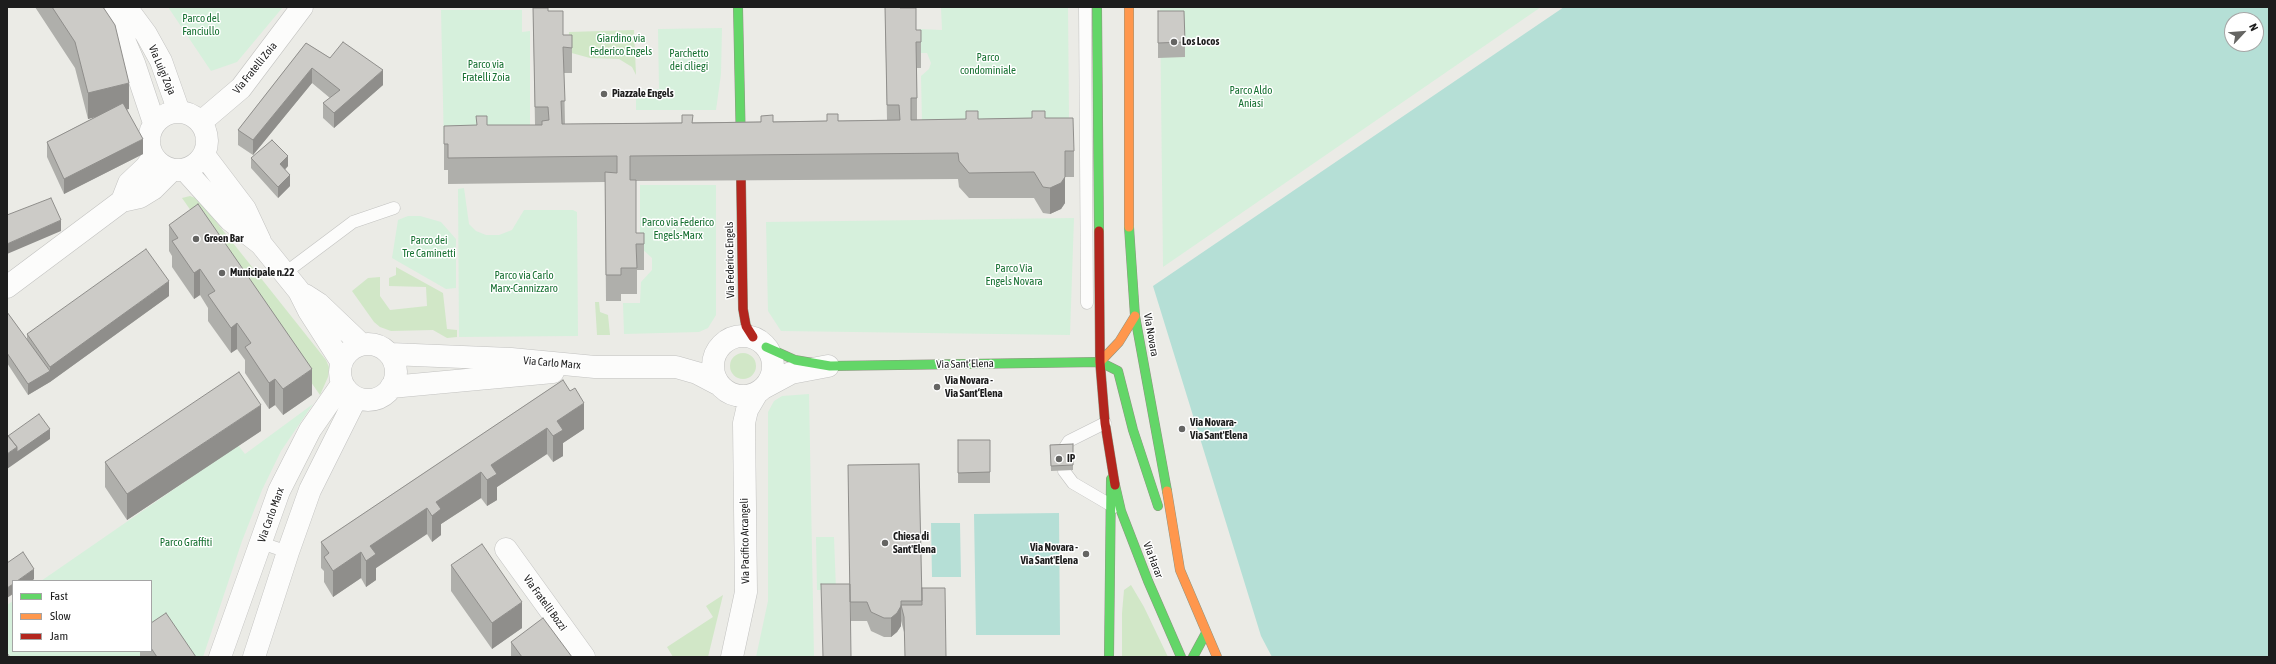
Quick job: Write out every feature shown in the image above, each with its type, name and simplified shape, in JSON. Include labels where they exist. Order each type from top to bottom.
[{"type":"main road","points":[[738,7],[741,148]]},
{"type":"main road","points":[[1097,7],[1100,362],[1104,423],[1111,470],[1109,504],[1109,657]]},
{"type":"main road","name":"Via Novara","points":[[1129,7],[1128,242],[1135,316],[1156,424],[1180,570],[1206,633]]},
{"type":"main road","name":"Via Federico Engels","points":[[741,180],[743,310],[746,326],[759,342]]},
{"type":"main road","points":[[1100,362],[1119,342],[1135,316]]},
{"type":"main road","name":"Via Sant’Elena","points":[[759,342],[795,360],[830,366],[1100,362]]},
{"type":"main road","points":[[1100,362],[1118,371],[1133,430],[1180,570]]},
{"type":"main road","name":"Via Harar","points":[[1111,470],[1121,511],[1180,657]]},
{"type":"main road","points":[[1193,657],[1206,633]]},
{"type":"main road","points":[[1206,633],[1217,657]]},
{"type":"street","points":[[110,7],[134,63],[154,123],[148,140],[153,157],[161,165],[178,170],[230,220],[261,244],[299,291],[309,311],[341,361]]},
{"type":"street","name":"Via Luigi Zoja","points":[[126,7],[146,34],[161,61],[179,112],[166,114],[154,123]]},
{"type":"street","name":"Via Fratelli Zoia","points":[[201,122],[241,88],[302,7]]},
{"type":"street","points":[[7,287],[122,201],[140,197],[178,170],[197,163],[204,155],[207,137],[201,122],[191,114],[179,112]]},
{"type":"street","points":[[204,155],[245,209],[261,244]]},
{"type":"street","points":[[122,201],[129,183],[146,168],[153,157]]},
{"type":"street","points":[[299,291],[319,304],[361,344],[350,349],[341,361],[339,374],[349,391],[375,399],[386,393],[391,387],[396,372],[395,365],[390,354]]},
{"type":"street","points":[[743,336],[759,342],[772,359],[773,369],[761,390],[748,396],[724,388],[712,369],[713,359],[717,350],[724,342],[743,336]]},
{"type":"street","name":"Via Carlo Marx","points":[[361,344],[377,345],[390,354],[511,359],[596,367],[665,367],[690,362],[717,350]]},
{"type":"street","name":"Via Sant’Elena","points":[[761,390],[791,373],[830,366]]},
{"type":"street","name":"Via Carlo Marx","points":[[391,387],[500,378],[596,367]]},
{"type":"street","name":"Via Carlo Marx","points":[[665,367],[696,374],[724,388]]},
{"type":"street","name":"Via Pacifico Arcangeli","points":[[724,388],[738,405],[744,423]]},
{"type":"street","name":"Via Pacifico Arcangeli","points":[[732,657],[746,592],[744,423],[747,410],[761,390]]},
{"type":"street","points":[[254,657],[310,490],[349,391]]},
{"type":"street","name":"Via Carlo Marx","points":[[220,657],[280,491],[293,460],[310,430],[349,391]]},
{"type":"street","name":"Via Fratelli Bozzi","points":[[506,549],[584,657]]},
{"type":"lane","points":[[1085,7],[1087,302]]},
{"type":"lane","points":[[285,273],[353,222],[394,208]]},
{"type":"lane","points":[[1064,449],[1069,441],[1104,423]]},
{"type":"lane","points":[[1064,471],[1066,476],[1073,483],[1121,511]]},
{"type":"lane","points":[[261,543],[288,552]]},
{"type":"green space","name":"Parco del Fanciullo","points":[[168,7],[283,7],[237,62],[211,71]]},
{"type":"green space","name":"Parco condominiale","points":[[1068,7],[1069,119],[922,123],[921,76],[929,69],[931,63],[927,53],[919,53],[919,29],[942,30],[941,8]]},
{"type":"green space","name":"Parco Aldo Aniasi","points":[[1160,7],[1541,7],[1163,267]]},
{"type":"green space","name":"Parco via Fratelli Zoia","points":[[441,10],[522,10],[522,32],[530,31],[530,135],[444,148]]},
{"type":"green space","name":"Parchetto dei ciliegi","points":[[722,28],[721,74],[716,110],[636,110],[636,90],[659,89],[658,29]]},
{"type":"green space","name":"Giardino via Federico Engels","points":[[634,30],[636,75],[632,67],[619,59],[590,58],[568,52],[569,32]]},
{"type":"green space","name":"Parco via Federico Engels-Marx","points":[[640,185],[716,185],[716,315],[708,328],[699,332],[624,334],[623,303],[640,303],[641,282],[652,270],[652,258],[640,247]]},
{"type":"green space","name":"Parco via Carlo Marx-Cannizzaro","points":[[464,188],[469,224],[476,231],[486,235],[499,235],[512,230],[524,210],[573,210],[577,212],[578,336],[459,337],[458,189]]},
{"type":"green space","points":[[190,196],[198,199],[326,360],[329,367],[328,377],[320,395],[182,198]]},
{"type":"green space","name":"Parco dei Tre Caminetti","points":[[408,216],[420,216],[441,222],[456,239],[456,288],[446,289],[392,258],[398,220]]},
{"type":"green space","name":"Parco Via Engels Novara","points":[[1074,218],[1070,335],[781,331],[768,311],[766,222]]},
{"type":"green space","points":[[396,267],[443,293],[447,329],[457,330],[457,337],[447,338],[433,330],[391,331],[380,327],[374,322],[352,291],[368,278],[380,277],[380,296],[390,310],[427,306],[426,287],[389,286],[389,278],[396,275]]},
{"type":"green space","points":[[595,302],[599,302],[600,312],[608,315],[610,335],[597,335]]},
{"type":"green space","points":[[743,353],[752,357],[756,366],[752,375],[743,379],[734,375],[730,366],[734,357]]},
{"type":"green space","points":[[809,394],[814,657],[756,657],[768,601],[768,412],[774,401],[782,396]]},
{"type":"green space","name":"Parco Graffiti","points":[[313,404],[281,451],[262,490],[242,541],[203,657],[178,657],[152,649],[152,580],[42,580],[238,445],[245,454]]},
{"type":"green space","points":[[816,537],[834,537],[836,590],[817,590]]},
{"type":"green space","points":[[1131,585],[1144,607],[1168,657],[1122,657],[1122,613],[1124,590]]},
{"type":"green space","points":[[723,595],[708,657],[673,657],[667,647],[713,617],[706,606]]},
{"type":"green space","points":[[12,602],[12,652],[147,652],[140,657],[7,657],[7,605]]},
{"type":"shaded area","points":[[1564,7],[2269,7],[2269,657],[1272,657],[1261,636],[1153,286]]},
{"type":"shaded area","points":[[1059,513],[1060,635],[976,635],[974,514]]},
{"type":"shaded area","points":[[931,523],[960,523],[961,577],[932,577]]},
{"type":"building","points":[[52,7],[103,7],[115,25],[129,83],[88,93],[75,42]]},
{"type":"building","points":[[885,7],[916,8],[916,30],[921,30],[921,42],[916,42],[917,98],[911,98],[911,120],[966,119],[966,111],[978,111],[978,119],[1032,118],[1032,111],[1045,111],[1045,118],[1073,118],[1074,151],[1065,151],[1065,177],[1061,183],[1050,188],[1043,187],[1034,172],[969,173],[959,161],[958,153],[630,156],[630,180],[636,180],[636,233],[644,233],[644,244],[636,244],[637,268],[621,268],[621,275],[606,275],[605,172],[617,173],[617,156],[448,158],[448,144],[444,144],[444,126],[477,125],[476,116],[487,116],[487,125],[542,125],[542,121],[549,120],[548,107],[535,107],[533,8],[548,8],[548,11],[563,11],[563,35],[572,35],[572,48],[563,47],[565,101],[561,101],[562,124],[682,123],[682,115],[693,115],[692,123],[761,122],[761,116],[773,115],[773,122],[827,121],[827,114],[838,114],[838,121],[900,120],[899,105],[887,105]]},
{"type":"building","points":[[1158,11],[1184,11],[1185,42],[1158,43]]},
{"type":"building","points":[[343,42],[383,70],[334,113],[323,103],[340,90],[312,68],[253,140],[238,130],[306,43],[330,58]]},
{"type":"building","points":[[123,103],[143,139],[64,179],[47,142]]},
{"type":"building","points":[[272,140],[288,156],[280,164],[290,175],[278,187],[251,158]]},
{"type":"building","points":[[51,198],[61,220],[7,244],[7,215]]},
{"type":"building","points":[[198,204],[312,369],[283,389],[275,379],[269,383],[245,347],[251,343],[237,323],[231,328],[208,295],[215,291],[200,269],[194,273],[172,241],[178,238],[169,225]]},
{"type":"building","points":[[146,249],[169,281],[50,367],[27,334]]},
{"type":"building","points":[[7,312],[50,371],[28,384],[7,353]]},
{"type":"building","points":[[239,372],[261,405],[127,494],[105,462]]},
{"type":"building","points":[[563,380],[570,391],[575,388],[584,403],[557,421],[563,430],[553,436],[547,428],[491,465],[497,474],[487,480],[481,472],[436,502],[441,509],[432,516],[427,508],[370,546],[376,554],[366,561],[361,552],[333,571],[324,557],[329,553],[321,542]]},
{"type":"building","points":[[39,414],[50,429],[17,452],[17,447],[8,436]]},
{"type":"building","points":[[7,434],[17,447],[7,454]]},
{"type":"building","points":[[958,440],[990,440],[990,472],[958,473]]},
{"type":"building","points":[[1073,444],[1073,465],[1051,466],[1050,445]]},
{"type":"building","name":"Chiesa di Sant'Elena","points":[[919,464],[922,601],[901,601],[901,606],[897,613],[891,618],[884,618],[871,612],[867,602],[850,602],[848,465]]},
{"type":"building","points":[[482,544],[522,602],[492,623],[451,565]]},
{"type":"building","points":[[23,552],[34,569],[18,580],[12,580],[12,585],[7,588],[7,563]]},
{"type":"building","points":[[821,584],[850,584],[851,657],[823,657]]},
{"type":"building","points":[[922,588],[945,588],[946,657],[905,657],[904,617],[901,605],[922,605]]},
{"type":"building","points":[[166,613],[196,657],[157,657],[152,650],[152,622]]},
{"type":"building","points":[[543,618],[572,657],[522,657],[511,642]]},
{"type":"traffic: fast","points":[[738,7],[741,148]]},
{"type":"traffic: fast","points":[[1097,7],[1099,231]]},
{"type":"traffic: fast","points":[[1129,227],[1135,316],[1167,491]]},
{"type":"traffic: fast","points":[[766,347],[795,360],[830,366],[1100,362]]},
{"type":"traffic: fast","points":[[1100,362],[1118,371],[1133,430],[1158,506]]},
{"type":"traffic: fast","points":[[1109,657],[1111,479]]},
{"type":"traffic: fast","points":[[1115,485],[1121,511],[1148,581],[1181,657]]},
{"type":"traffic: fast","points":[[1193,657],[1206,633]]},
{"type":"traffic: slow","points":[[1129,7],[1129,227]]},
{"type":"traffic: slow","points":[[1100,362],[1119,342],[1135,316]]},
{"type":"traffic: slow","points":[[1167,491],[1180,570],[1217,657]]},
{"type":"traffic: jam","points":[[741,180],[743,309],[746,326],[753,337]]},
{"type":"traffic: jam","points":[[1099,231],[1100,362],[1105,423],[1115,485]]},
{"type":"place","name":"Los Locos","points":[[1174,42]]},
{"type":"place","name":"Piazzale Engels","points":[[604,94]]},
{"type":"place","name":"Green Bar","points":[[196,239]]},
{"type":"place","name":"Municipale n.22","points":[[222,273]]},
{"type":"place","name":"Via Novara - Via Sant‘Elena","points":[[937,387]]},
{"type":"place","name":"Via Novara- Via Sant'Elena","points":[[1182,429]]},
{"type":"place","name":"IP","points":[[1059,459]]},
{"type":"place","name":"Chiesa di Sant'Elena","points":[[885,543]]},
{"type":"place","name":"Via Novara - Via Sant'Elena","points":[[1086,554]]}]
